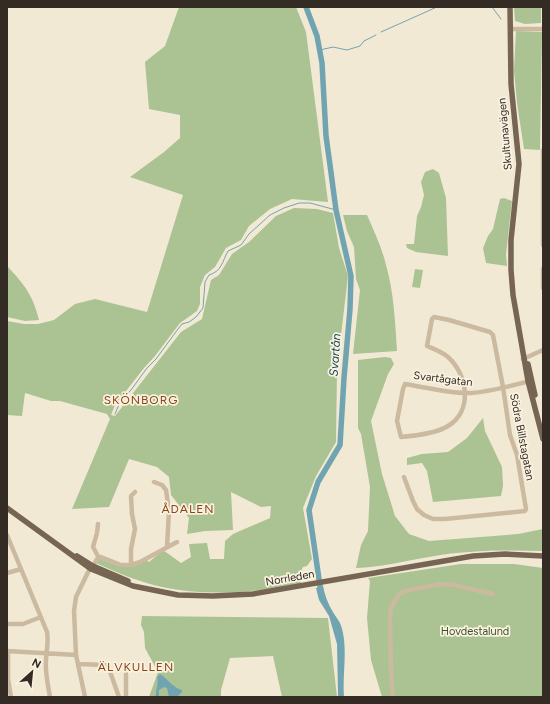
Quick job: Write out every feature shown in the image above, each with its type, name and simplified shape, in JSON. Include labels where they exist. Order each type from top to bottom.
[{"type":"main road","name":"Skultunavägen","points":[[510,7],[511,84],[519,164],[511,240],[511,270],[515,306],[543,439]]},
{"type":"main road","name":"Norrleden","points":[[7,508],[54,543],[93,567],[147,589],[178,595],[243,595],[435,562],[485,555],[543,556]]},
{"type":"main road","name":"Norrleden","points":[[435,562],[509,558],[543,559]]},
{"type":"street","points":[[510,29],[543,29]]},
{"type":"street","points":[[543,150],[543,245]]},
{"type":"street","points":[[543,268],[543,288]]},
{"type":"street","points":[[465,393],[462,379],[452,361],[443,353],[427,346],[431,320],[434,317],[492,333],[503,387]]},
{"type":"street","points":[[525,358],[543,350]]},
{"type":"street","name":"Svartågatan","points":[[465,393],[461,411],[457,418],[448,426],[435,431],[400,437],[397,421],[405,384],[465,393],[476,393],[530,381]]},
{"type":"street","name":"Södra Billstagatan","points":[[404,477],[417,509],[424,515],[434,519],[525,511],[527,507],[517,455],[510,435],[503,387]]},
{"type":"street","points":[[154,482],[162,484],[166,490],[169,511],[167,547]]},
{"type":"street","points":[[131,565],[131,549],[135,529],[132,514],[132,496],[135,492]]},
{"type":"street","points":[[98,524],[93,547],[99,558]]},
{"type":"street","points":[[7,535],[48,636],[46,673],[50,697]]},
{"type":"street","points":[[99,558],[106,558],[121,565],[131,565],[140,562],[177,542]]},
{"type":"street","points":[[85,697],[76,655],[74,611],[76,598],[99,558]]},
{"type":"street","points":[[7,573],[21,570]]},
{"type":"street","points":[[393,697],[390,618],[392,608],[398,596],[402,592],[442,584],[454,585],[493,594]]},
{"type":"street","points":[[7,624],[23,624],[41,617]]},
{"type":"street","points":[[11,697],[8,679],[7,651],[76,655]]},
{"type":"street","points":[[78,664],[108,666],[119,697]]},
{"type":"street","points":[[126,674],[126,697]]},
{"type":"green space","points":[[179,7],[296,7],[306,32],[328,202],[292,199],[270,209],[249,226],[241,240],[226,248],[215,267],[205,275],[200,287],[200,304],[197,311],[180,323],[115,405],[111,415],[115,416],[181,332],[202,319],[211,280],[219,275],[232,254],[249,242],[276,216],[294,208],[317,209],[333,213],[339,248],[348,276],[337,369],[336,442],[316,476],[303,508],[312,559],[307,566],[303,567],[300,573],[301,584],[249,591],[214,593],[197,592],[145,583],[96,563],[100,559],[122,567],[147,560],[149,562],[163,550],[181,563],[191,557],[189,544],[207,543],[210,559],[224,559],[225,541],[233,534],[270,518],[271,506],[261,507],[231,492],[233,530],[205,531],[187,534],[189,518],[171,495],[169,477],[157,467],[129,459],[109,507],[72,509],[110,419],[107,414],[60,401],[51,401],[25,393],[22,416],[7,415],[7,321],[24,324],[38,324],[54,320],[75,304],[95,299],[147,312],[183,195],[130,177],[180,138],[180,115],[149,109],[145,62],[165,46]]},
{"type":"green space","points":[[514,7],[541,7],[541,23],[525,24],[515,21]]},
{"type":"green space","points":[[516,31],[542,32],[540,150],[524,149],[514,70]]},
{"type":"green space","points":[[433,169],[439,173],[446,198],[448,256],[416,252],[407,248],[406,244],[414,244],[417,216],[424,195],[421,182],[425,172]]},
{"type":"green space","points":[[504,198],[512,201],[506,254],[507,266],[486,263],[483,248],[493,229],[500,199]]},
{"type":"green space","points":[[343,215],[367,215],[378,240],[391,286],[397,351],[353,354],[360,290],[356,279],[354,247],[347,231]]},
{"type":"green space","points":[[7,266],[27,290],[37,311],[39,320],[25,321],[7,317]]},
{"type":"green space","points":[[415,269],[423,270],[420,288],[412,287]]},
{"type":"green space","points":[[385,357],[391,358],[394,364],[388,374],[371,421],[382,474],[395,516],[409,534],[429,541],[518,534],[543,529],[543,551],[458,553],[356,568],[361,545],[368,531],[370,487],[361,434],[358,428],[358,360]]},
{"type":"green space","points":[[483,418],[485,431],[502,467],[503,486],[501,496],[433,502],[427,471],[422,463],[407,465],[407,458],[422,454],[448,452],[467,438]]},
{"type":"green space","name":"Hovdestalund","points":[[461,564],[514,564],[543,568],[543,697],[382,697],[371,660],[367,618],[370,581],[368,578]]},
{"type":"green space","points":[[142,616],[328,618],[337,697],[282,697],[273,656],[230,658],[221,690],[221,697],[149,697],[158,672],[145,648],[144,632],[141,625]]},
{"type":"water","points":[[323,586],[328,603],[340,623],[343,632],[345,650],[344,697],[338,697],[337,644],[329,616],[319,600],[316,588]]},
{"type":"water","points":[[160,674],[182,690],[177,697],[169,697],[167,688],[164,687],[159,690],[159,697],[156,697],[158,683],[157,677]]},
{"type":"waterway","name":"Svartån","points":[[306,7],[317,36],[322,63],[326,136],[336,210],[351,276],[340,445],[318,482],[309,510],[321,593]]},
{"type":"waterway","points":[[381,32],[437,7]]},
{"type":"waterway","points":[[492,7],[501,19]]},
{"type":"waterway","points":[[320,50],[333,47],[347,50],[360,46],[364,41],[376,35]]},
{"type":"waterway","points":[[115,414],[120,402],[156,359],[182,324],[189,322],[196,317],[203,308],[205,282],[209,275],[219,269],[228,251],[241,245],[249,234],[270,215],[284,208],[299,203],[310,203],[336,210]]},
{"type":"district","name":"SKÖNBORG","points":[[141,400]]},
{"type":"district","name":"ÅDALEN","points":[[188,509]]},
{"type":"district","name":"ÄLVKULLEN","points":[[136,667]]}]
